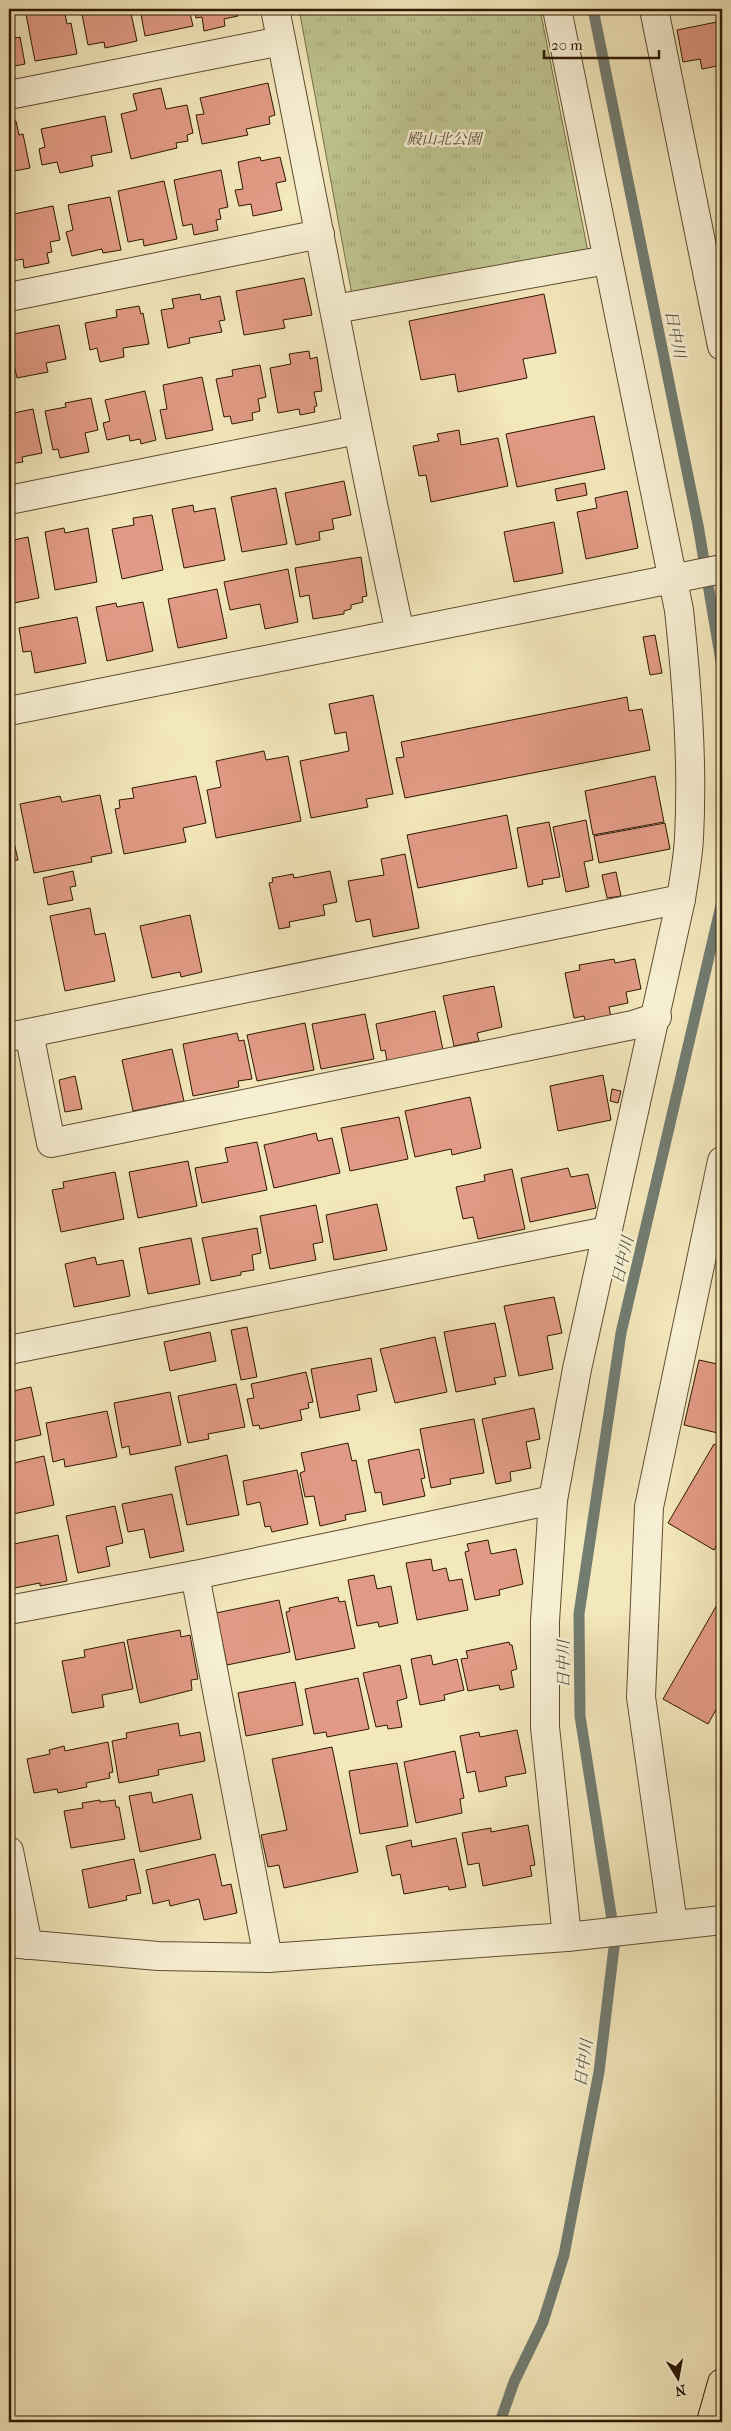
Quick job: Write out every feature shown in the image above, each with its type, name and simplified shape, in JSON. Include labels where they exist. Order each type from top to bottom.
[{"type":"main road","points":[[712,2422],[722,2383]]},
{"type":"street","points":[[274,9],[335,309],[357,430],[400,633]]},
{"type":"street","points":[[557,9],[671,580],[679,610],[689,698],[689,840],[681,899],[657,1017],[607,1230],[577,1369],[553,1500],[545,1621],[545,1727],[567,1937]]},
{"type":"street","points":[[654,9],[722,346]]},
{"type":"street","points":[[9,95],[281,41]]},
{"type":"street","points":[[9,297],[320,234]]},
{"type":"street","points":[[335,309],[607,260]]},
{"type":"street","points":[[9,500],[357,430]]},
{"type":"street","points":[[9,711],[722,569]]},
{"type":"street","points":[[657,1017],[633,1025],[51,1143],[19,1035],[681,899]]},
{"type":"street","points":[[673,1924],[641,1697],[649,1507],[722,1162]]},
{"type":"street","points":[[9,1350],[607,1230]]},
{"type":"street","points":[[9,1610],[196,1575],[553,1500]]},
{"type":"street","points":[[196,1575],[268,1958]]},
{"type":"street","points":[[9,1851],[18,1944],[158,1956],[268,1958],[567,1937],[722,1920]]},
{"type":"green space","name":"殿山北公園","points":[[299,9],[540,9],[588,252],[352,295]]},
{"type":"building","points":[[25,9],[64,9],[67,24],[71,23],[77,54],[35,61]]},
{"type":"building","points":[[81,9],[130,9],[137,41],[105,48],[104,42],[88,45]]},
{"type":"building","points":[[140,9],[189,9],[193,26],[145,36]]},
{"type":"building","points":[[194,9],[246,9],[237,11],[238,16],[224,19],[225,26],[204,31],[202,17],[196,18]]},
{"type":"building","points":[[9,12],[15,38],[20,37],[25,64],[9,67]]},
{"type":"building","points":[[722,21],[722,65],[702,69],[700,59],[683,62],[677,30]]},
{"type":"building","points":[[268,83],[275,115],[269,117],[270,124],[246,129],[248,135],[202,144],[196,115],[204,114],[200,98]]},
{"type":"building","points":[[161,88],[166,109],[187,105],[193,133],[187,135],[188,141],[176,143],[177,148],[131,159],[121,114],[137,110],[133,94]]},
{"type":"building","points":[[105,116],[112,152],[91,156],[93,166],[60,173],[57,162],[42,165],[39,149],[45,147],[41,129]]},
{"type":"building","points":[[16,121],[19,135],[23,134],[30,168],[9,172],[9,123]]},
{"type":"building","points":[[260,157],[261,161],[280,157],[286,181],[276,183],[282,210],[253,216],[251,204],[239,206],[235,190],[243,189],[238,162]]},
{"type":"building","points":[[221,170],[228,207],[219,209],[221,219],[216,220],[218,230],[194,235],[192,224],[183,226],[174,180]]},
{"type":"building","points":[[164,181],[177,239],[144,246],[143,239],[128,242],[118,191]]},
{"type":"building","points":[[110,197],[121,250],[103,253],[102,249],[72,256],[66,232],[73,230],[68,205]]},
{"type":"building","points":[[53,206],[60,240],[50,242],[52,252],[47,253],[49,263],[24,268],[23,259],[13,261],[9,237],[9,215]]},
{"type":"building","points":[[304,278],[312,315],[283,320],[285,328],[244,335],[236,291]]},
{"type":"building","points":[[200,294],[201,300],[220,296],[225,320],[219,321],[222,332],[189,338],[190,343],[168,348],[161,310],[174,308],[172,299]]},
{"type":"building","points":[[544,294],[556,353],[523,359],[527,378],[458,392],[455,374],[421,380],[409,321]]},
{"type":"building","points":[[139,306],[141,314],[143,313],[149,344],[123,348],[124,357],[100,362],[97,348],[90,350],[85,323],[117,317],[116,310]]},
{"type":"building","points":[[59,325],[66,359],[46,363],[48,372],[17,378],[15,369],[9,371],[9,335]]},
{"type":"building","points":[[309,351],[310,359],[317,357],[322,391],[314,392],[317,406],[314,407],[315,412],[300,415],[299,409],[278,413],[270,368],[291,364],[289,354]]},
{"type":"building","points":[[260,365],[266,397],[258,399],[260,411],[252,413],[253,420],[232,424],[230,416],[224,417],[216,379],[233,376],[232,370]]},
{"type":"building","points":[[202,377],[213,430],[166,439],[160,410],[167,409],[163,385]]},
{"type":"building","points":[[145,391],[156,440],[141,444],[140,439],[130,441],[129,435],[107,440],[103,423],[110,421],[105,400]]},
{"type":"building","points":[[91,398],[98,430],[85,433],[89,452],[60,458],[58,449],[53,450],[45,411],[66,407],[65,403]]},
{"type":"building","points":[[33,409],[42,453],[22,457],[23,462],[9,464],[9,414]]},
{"type":"building","points":[[594,416],[605,469],[517,487],[506,434]]},
{"type":"building","points":[[459,430],[461,445],[498,438],[508,486],[431,502],[426,475],[419,476],[413,446],[439,441],[437,434]]},
{"type":"building","points":[[344,481],[351,515],[332,519],[334,529],[319,532],[320,540],[296,545],[285,493]]},
{"type":"building","points":[[585,483],[587,495],[557,501],[555,489]]},
{"type":"building","points":[[276,488],[287,544],[242,552],[231,497]]},
{"type":"building","points":[[627,491],[638,548],[586,559],[577,512],[597,508],[595,498]]},
{"type":"building","points":[[193,505],[194,512],[215,508],[225,560],[184,568],[172,509]]},
{"type":"building","points":[[152,515],[163,570],[122,579],[112,529],[134,525],[133,518]]},
{"type":"building","points":[[554,522],[563,573],[514,582],[504,532]]},
{"type":"building","points":[[64,528],[65,533],[88,528],[97,582],[55,590],[45,532]]},
{"type":"building","points":[[28,537],[39,598],[9,604],[9,541]]},
{"type":"building","points":[[361,557],[367,596],[362,597],[363,602],[351,605],[351,609],[344,611],[344,614],[313,619],[309,595],[300,597],[295,568]]},
{"type":"building","points":[[288,569],[298,622],[265,629],[260,604],[230,610],[224,582]]},
{"type":"building","points":[[217,589],[227,638],[178,648],[168,599]]},
{"type":"building","points":[[143,602],[153,651],[107,661],[96,607],[116,603],[117,607]]},
{"type":"building","points":[[77,617],[86,663],[35,673],[31,651],[23,652],[19,628]]},
{"type":"building","points":[[655,635],[662,673],[650,675],[643,637]]},
{"type":"building","points":[[373,695],[393,794],[366,799],[368,807],[311,818],[300,761],[349,751],[346,732],[335,734],[329,704]]},
{"type":"building","points":[[627,697],[629,711],[642,709],[650,750],[405,798],[396,758],[404,757],[401,742]]},
{"type":"building","points":[[264,751],[266,760],[288,756],[301,821],[216,838],[207,790],[221,787],[216,761]]},
{"type":"building","points":[[196,776],[206,823],[183,828],[186,842],[124,854],[115,809],[120,808],[119,800],[134,798],[132,788]]},
{"type":"building","points":[[655,776],[664,822],[593,835],[585,791]]},
{"type":"building","points":[[100,795],[112,853],[91,857],[92,862],[34,873],[20,804],[60,796],[62,802]]},
{"type":"building","points":[[507,815],[517,868],[418,888],[407,835]]},
{"type":"building","points":[[9,820],[18,860],[9,862]]},
{"type":"building","points":[[586,820],[593,860],[584,862],[589,887],[566,892],[553,827]]},
{"type":"building","points":[[549,822],[560,877],[542,880],[543,884],[528,887],[517,828]]},
{"type":"building","points":[[665,823],[670,849],[599,863],[594,836]]},
{"type":"building","points":[[405,854],[419,928],[373,937],[370,919],[356,922],[348,881],[384,875],[381,859]]},
{"type":"building","points":[[73,871],[76,886],[70,887],[73,900],[48,905],[43,878]]},
{"type":"building","points":[[330,871],[337,902],[323,905],[325,915],[289,922],[290,927],[279,929],[269,883],[273,882],[272,878],[293,874],[294,878]]},
{"type":"building","points":[[616,872],[621,896],[607,898],[602,875]]},
{"type":"building","points":[[90,908],[95,935],[105,933],[115,981],[65,991],[50,916]]},
{"type":"building","points":[[190,915],[202,972],[181,977],[180,972],[152,978],[140,926]]},
{"type":"building","points":[[614,959],[615,963],[635,959],[641,989],[626,992],[628,1003],[609,1007],[611,1017],[585,1021],[584,1016],[574,1018],[565,973],[580,970],[579,965]]},
{"type":"building","points":[[494,986],[502,1027],[477,1033],[479,1041],[454,1046],[443,996]]},
{"type":"building","points":[[435,1011],[443,1050],[387,1061],[385,1050],[381,1051],[376,1024]]},
{"type":"building","points":[[365,1014],[374,1059],[321,1069],[312,1024]]},
{"type":"building","points":[[305,1023],[314,1070],[257,1081],[247,1035]]},
{"type":"building","points":[[237,1033],[239,1041],[244,1040],[252,1079],[238,1081],[239,1087],[193,1096],[183,1044]]},
{"type":"building","points":[[172,1049],[184,1101],[133,1111],[122,1060]]},
{"type":"building","points":[[603,1075],[611,1120],[558,1131],[550,1086]]},
{"type":"building","points":[[75,1076],[82,1109],[65,1112],[59,1080]]},
{"type":"building","points":[[612,1089],[621,1091],[618,1103],[610,1101]]},
{"type":"building","points":[[470,1097],[481,1148],[452,1155],[451,1149],[415,1157],[405,1111]]},
{"type":"building","points":[[399,1117],[408,1159],[350,1171],[341,1128]]},
{"type":"building","points":[[316,1133],[318,1141],[332,1138],[340,1173],[274,1188],[264,1145]]},
{"type":"building","points":[[257,1142],[267,1190],[202,1203],[195,1168],[228,1162],[225,1148]]},
{"type":"building","points":[[188,1161],[197,1206],[138,1218],[129,1172]]},
{"type":"building","points":[[568,1168],[571,1177],[588,1174],[596,1208],[530,1222],[521,1178]]},
{"type":"building","points":[[512,1169],[525,1229],[478,1239],[473,1217],[463,1219],[456,1187],[485,1181],[484,1175]]},
{"type":"building","points":[[115,1172],[124,1219],[61,1232],[52,1190],[64,1188],[63,1182]]},
{"type":"building","points":[[377,1204],[387,1250],[334,1260],[326,1215]]},
{"type":"building","points":[[316,1205],[323,1242],[313,1244],[316,1260],[270,1269],[260,1216]]},
{"type":"building","points":[[257,1228],[261,1253],[252,1255],[254,1270],[241,1272],[241,1275],[211,1281],[202,1238]]},
{"type":"building","points":[[191,1238],[200,1284],[148,1294],[139,1248]]},
{"type":"building","points":[[95,1257],[97,1265],[123,1260],[130,1296],[74,1307],[65,1264]]},
{"type":"building","points":[[554,1297],[562,1333],[547,1336],[553,1369],[519,1376],[504,1306]]},
{"type":"building","points":[[495,1323],[506,1376],[494,1378],[496,1384],[456,1392],[444,1332]]},
{"type":"building","points":[[247,1327],[257,1377],[241,1380],[231,1330]]},
{"type":"building","points":[[210,1332],[216,1361],[170,1371],[164,1342]]},
{"type":"building","points":[[435,1337],[447,1392],[395,1403],[380,1349]]},
{"type":"building","points":[[371,1358],[377,1391],[357,1395],[360,1410],[320,1418],[311,1369]]},
{"type":"building","points":[[699,1360],[722,1365],[722,1434],[684,1425]]},
{"type":"building","points":[[306,1372],[313,1402],[308,1403],[309,1408],[300,1410],[302,1420],[260,1429],[259,1425],[253,1426],[247,1399],[254,1398],[251,1384]]},
{"type":"building","points":[[236,1384],[245,1427],[208,1434],[209,1439],[188,1443],[178,1396]]},
{"type":"building","points":[[31,1387],[41,1435],[9,1442],[9,1392]]},
{"type":"building","points":[[170,1392],[181,1445],[130,1455],[129,1446],[122,1448],[114,1403]]},
{"type":"building","points":[[534,1408],[540,1439],[526,1442],[531,1468],[510,1472],[511,1481],[496,1484],[482,1419]]},
{"type":"building","points":[[107,1411],[117,1457],[65,1467],[64,1459],[53,1462],[46,1423]]},
{"type":"building","points":[[474,1419],[484,1473],[450,1479],[451,1484],[431,1488],[420,1429]]},
{"type":"building","points":[[348,1443],[352,1461],[356,1460],[366,1511],[345,1515],[346,1520],[320,1526],[314,1496],[305,1497],[300,1473],[305,1471],[301,1453]]},
{"type":"building","points":[[714,1444],[722,1449],[722,1536],[714,1550],[668,1523]]},
{"type":"building","points":[[419,1449],[425,1478],[421,1479],[425,1496],[383,1505],[381,1492],[375,1493],[368,1460]]},
{"type":"building","points":[[227,1455],[239,1515],[187,1525],[175,1467]]},
{"type":"building","points":[[44,1456],[54,1505],[9,1515],[9,1464]]},
{"type":"building","points":[[297,1470],[308,1524],[272,1532],[270,1526],[265,1527],[260,1502],[247,1505],[243,1481]]},
{"type":"building","points":[[172,1494],[184,1551],[150,1558],[144,1529],[128,1532],[122,1504]]},
{"type":"building","points":[[115,1506],[123,1543],[106,1547],[110,1566],[78,1573],[66,1516]]},
{"type":"building","points":[[58,1535],[67,1581],[40,1586],[40,1583],[9,1589],[9,1545]]},
{"type":"building","points":[[488,1540],[491,1554],[516,1549],[523,1584],[499,1590],[500,1595],[475,1600],[465,1552],[469,1551],[467,1544]]},
{"type":"building","points":[[431,1559],[433,1571],[446,1568],[449,1581],[462,1579],[468,1610],[417,1620],[406,1563]]},
{"type":"building","points":[[374,1575],[377,1589],[391,1586],[398,1623],[379,1627],[378,1622],[357,1626],[348,1580]]},
{"type":"building","points":[[722,1596],[722,1699],[708,1724],[663,1699]]},
{"type":"building","points":[[338,1597],[339,1602],[345,1601],[355,1648],[296,1660],[286,1612],[290,1611],[289,1608]]},
{"type":"building","points":[[279,1600],[290,1652],[227,1665],[216,1613]]},
{"type":"building","points":[[180,1630],[181,1637],[190,1635],[198,1679],[191,1680],[192,1690],[140,1703],[127,1640]]},
{"type":"building","points":[[124,1642],[133,1689],[102,1695],[104,1707],[72,1713],[62,1661],[85,1657],[84,1650]]},
{"type":"building","points":[[509,1642],[512,1645],[517,1669],[511,1671],[514,1687],[500,1690],[499,1685],[468,1691],[461,1659],[468,1658],[466,1651]]},
{"type":"building","points":[[431,1655],[433,1665],[457,1659],[464,1690],[444,1695],[445,1700],[420,1705],[411,1659]]},
{"type":"building","points":[[400,1665],[407,1698],[397,1701],[402,1727],[388,1729],[387,1725],[376,1727],[363,1673]]},
{"type":"building","points":[[358,1678],[369,1729],[327,1737],[326,1732],[314,1734],[305,1689]]},
{"type":"building","points":[[295,1682],[303,1725],[246,1736],[238,1693]]},
{"type":"building","points":[[178,1723],[180,1736],[200,1732],[205,1761],[158,1770],[159,1775],[119,1783],[112,1741],[127,1738],[126,1733]]},
{"type":"building","points":[[517,1730],[526,1773],[505,1777],[507,1786],[479,1792],[475,1771],[467,1773],[460,1736],[479,1732],[480,1737]]},
{"type":"building","points":[[108,1742],[113,1772],[109,1773],[110,1778],[86,1783],[87,1787],[58,1793],[57,1789],[34,1793],[27,1759],[50,1754],[49,1750],[64,1746],[65,1751]]},
{"type":"building","points":[[332,1747],[358,1872],[284,1888],[279,1865],[268,1867],[261,1835],[287,1830],[272,1759]]},
{"type":"building","points":[[455,1751],[464,1798],[460,1799],[462,1813],[416,1823],[404,1762]]},
{"type":"building","points":[[397,1763],[408,1826],[360,1834],[349,1771]]},
{"type":"building","points":[[151,1792],[153,1803],[192,1794],[201,1839],[140,1852],[129,1796]]},
{"type":"building","points":[[100,1800],[100,1802],[115,1800],[116,1807],[119,1807],[125,1839],[71,1848],[64,1811],[83,1808],[82,1803]]},
{"type":"building","points":[[528,1825],[535,1865],[530,1866],[532,1876],[483,1886],[479,1863],[468,1865],[462,1833],[491,1828],[491,1832]]},
{"type":"building","points":[[456,1838],[466,1887],[449,1890],[448,1886],[404,1894],[400,1874],[392,1876],[386,1846],[411,1840],[412,1847]]},
{"type":"building","points":[[215,1854],[222,1886],[231,1884],[237,1913],[204,1920],[199,1899],[170,1906],[169,1900],[153,1904],[146,1870]]},
{"type":"building","points":[[134,1859],[141,1893],[126,1896],[127,1900],[89,1908],[82,1870]]},
{"type":"waterway","name":"日中川","points":[[593,9],[698,525],[722,667]]},
{"type":"waterway","name":"日中川","points":[[500,2422],[514,2382],[543,2322],[564,2255],[599,2072],[615,1939],[580,1716],[579,1614],[621,1333],[722,901]]}]
